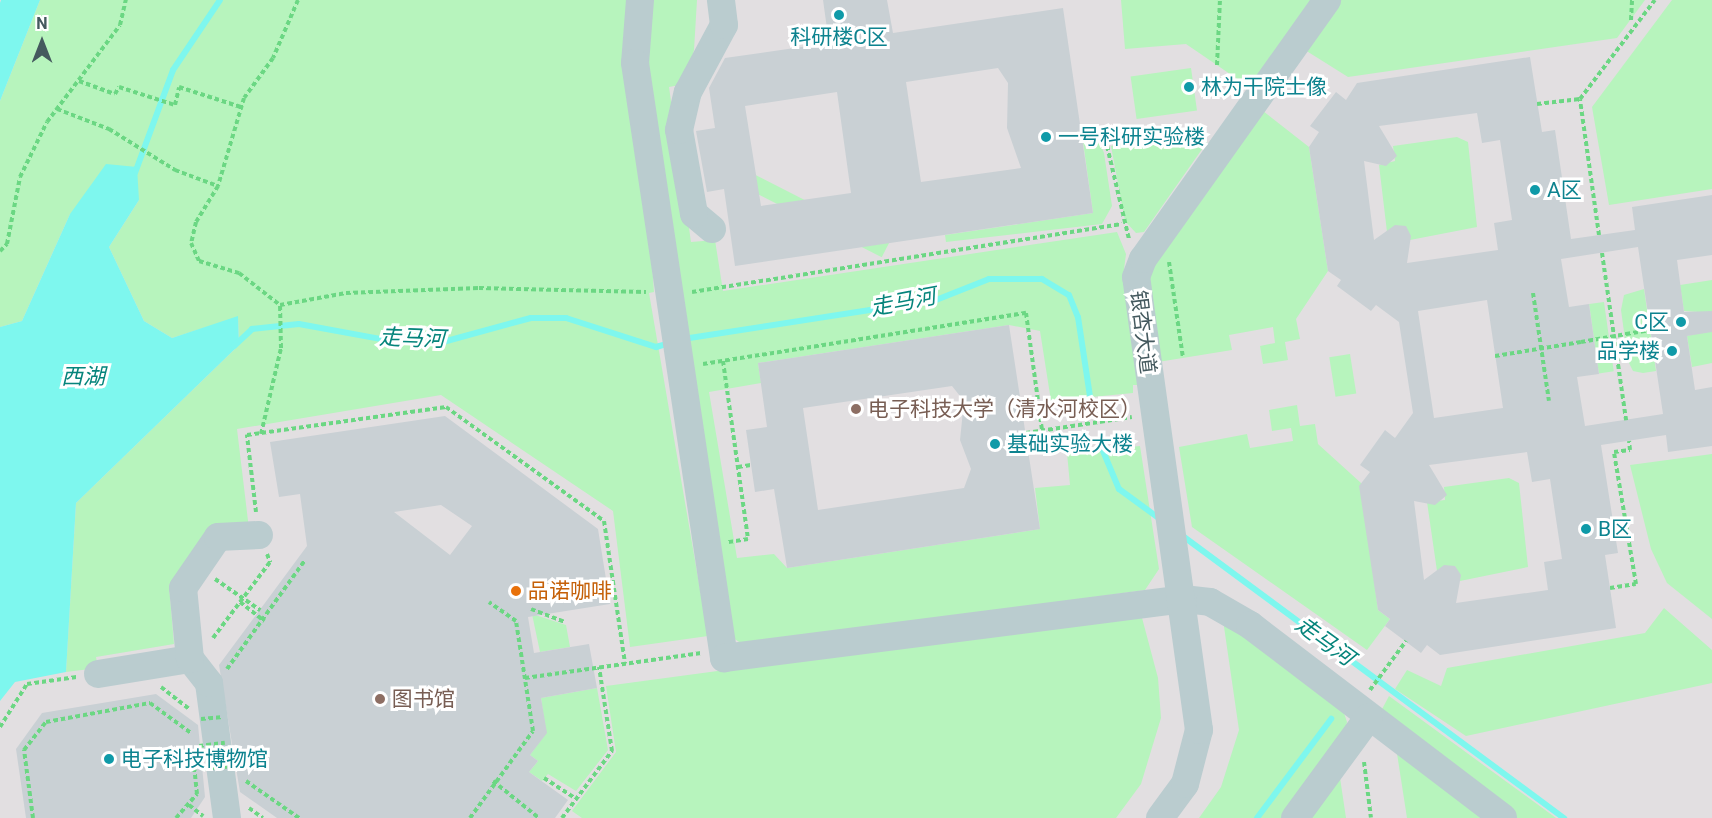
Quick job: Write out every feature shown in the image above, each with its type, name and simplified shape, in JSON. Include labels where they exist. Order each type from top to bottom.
[{"type":"street","points":[[640,0],[635,63],[668,302],[723,658],[1183,599],[1226,609],[1503,818]]},
{"type":"street","points":[[712,229],[694,214],[680,130],[688,92],[724,25],[721,0]]},
{"type":"street","name":"银杏大道","points":[[1160,818],[1185,784],[1199,730],[1183,599],[1137,296],[1141,264],[1327,0]]},
{"type":"street","points":[[226,818],[209,683],[190,659],[183,588],[218,537],[259,535]]},
{"type":"street","points":[[98,674],[190,659]]},
{"type":"street","points":[[1295,818],[1366,713]]},
{"type":"path","points":[[0,251],[7,244],[20,177],[57,110],[120,25],[126,0]]},
{"type":"path","points":[[298,0],[294,20],[241,107],[218,186],[196,222],[191,243],[199,261],[239,273],[280,305],[346,293],[479,288],[668,302],[1122,225]]},
{"type":"path","points":[[1217,65],[1220,0]]},
{"type":"path","points":[[1631,20],[1632,0]]},
{"type":"path","points":[[1599,235],[1580,99],[1655,0]]},
{"type":"path","points":[[79,80],[115,94],[119,87],[175,105],[179,87],[241,107]]},
{"type":"path","points":[[1538,104],[1580,99]]},
{"type":"path","points":[[57,110],[109,129],[175,170],[218,186]]},
{"type":"path","points":[[1107,146],[1122,225],[1141,264]]},
{"type":"path","points":[[1174,253],[1169,274],[1183,358]]},
{"type":"path","points":[[1602,253],[1626,420]]},
{"type":"path","points":[[1533,293],[1549,401]]},
{"type":"path","points":[[261,434],[281,348],[280,305]]},
{"type":"path","points":[[677,361],[723,361],[1026,313],[1042,430]]},
{"type":"path","points":[[1495,356],[1651,330]]},
{"type":"path","points":[[706,545],[748,539],[723,361]]},
{"type":"path","points":[[259,535],[247,435],[446,407],[604,521],[625,663]]},
{"type":"path","points":[[1026,433],[1155,414]]},
{"type":"path","points":[[1610,588],[1636,584],[1614,452],[1630,450],[1629,441]]},
{"type":"path","points":[[738,467],[751,465]]},
{"type":"path","points":[[228,680],[227,668],[305,560]]},
{"type":"path","points":[[213,638],[270,562]]},
{"type":"path","points":[[198,566],[258,613],[263,620]]},
{"type":"path","points":[[240,602],[258,613]]},
{"type":"path","points":[[470,818],[498,785],[533,731],[516,621],[489,602]]},
{"type":"path","points":[[531,609],[565,622]]},
{"type":"path","points":[[1371,818],[1366,713],[1406,641]]},
{"type":"path","points":[[525,678],[723,651]]},
{"type":"path","points":[[562,818],[612,751],[599,667]]},
{"type":"path","points":[[0,727],[27,684],[98,674]]},
{"type":"path","points":[[164,689],[197,715]]},
{"type":"path","points":[[33,818],[24,750],[46,722],[150,703],[191,733],[197,794],[176,818]]},
{"type":"path","points":[[201,719],[223,717]]},
{"type":"path","points":[[199,746],[225,743]]},
{"type":"path","points":[[182,759],[194,758]]},
{"type":"path","points":[[202,770],[227,767]]},
{"type":"path","points":[[241,777],[299,818]]},
{"type":"path","points":[[544,778],[576,799]]},
{"type":"path","points":[[493,781],[539,818]]},
{"type":"path","points":[[189,805],[196,810]]},
{"type":"shaded area","name":"电子科技大学（清水河校区）","points":[[0,0],[1712,0],[1712,818],[0,818]]},
{"type":"green space","points":[[40,0],[634,0],[654,292],[649,293],[708,636],[630,647],[613,511],[441,395],[237,429],[249,529],[211,531],[169,585],[174,644],[96,657],[98,668],[66,672],[76,503],[239,345],[238,317],[172,338],[144,321],[109,247],[139,200],[70,214],[22,321],[0,327],[0,101]]},
{"type":"green space","points":[[648,0],[697,0],[694,50],[685,84],[669,87],[691,242],[715,240],[723,291],[1117,232],[1126,254],[1123,277],[1138,385],[1133,385],[1133,393],[1051,401],[1040,331],[1009,325],[758,363],[761,383],[709,392],[737,558],[774,554],[787,568],[1040,529],[1035,488],[1070,485],[1067,453],[1140,446],[1159,569],[1145,590],[744,645],[733,638],[643,66]]},
{"type":"green space","points":[[1121,0],[1314,0],[1249,87],[1186,44],[1125,49]]},
{"type":"green space","points":[[1341,0],[1645,0],[1617,38],[1348,77],[1305,50]]},
{"type":"green space","points":[[1672,0],[1712,0],[1712,189],[1609,205],[1592,107]]},
{"type":"green space","points":[[1191,68],[1197,111],[1137,119],[1131,76]]},
{"type":"green space","points":[[1263,111],[1309,147],[1328,271],[1296,319],[1300,339],[1285,342],[1288,360],[1263,364],[1260,346],[1275,343],[1273,327],[1229,335],[1232,350],[1158,362],[1147,290],[1152,266]]},
{"type":"green space","points":[[1206,131],[1207,142],[1144,232],[1136,233],[1125,221],[1111,146]]},
{"type":"green space","points":[[1457,137],[1468,142],[1477,227],[1410,240],[1405,226],[1387,232],[1379,165],[1395,161],[1393,146]]},
{"type":"green space","points":[[1083,142],[1100,143],[1104,153],[1112,206],[1102,224],[946,242],[945,235],[1093,213]]},
{"type":"green space","points":[[750,172],[889,243],[882,257],[743,186]]},
{"type":"green space","points":[[1712,280],[1712,313],[1684,311],[1680,285]]},
{"type":"green space","points":[[1644,289],[1656,371],[1643,373],[1633,371],[1628,361],[1621,310],[1624,295]]},
{"type":"green space","points":[[1604,302],[1614,371],[1599,373],[1589,304]]},
{"type":"green space","points":[[1712,330],[1712,363],[1692,367],[1687,336]]},
{"type":"green space","points":[[1350,354],[1356,394],[1336,397],[1329,357]]},
{"type":"green space","points":[[1297,405],[1300,426],[1315,424],[1318,444],[1361,483],[1378,610],[1390,619],[1367,650],[1192,527],[1179,447],[1247,434],[1250,448],[1293,441],[1291,428],[1272,431],[1269,410]]},
{"type":"green space","points":[[1712,454],[1712,619],[1667,583],[1651,549],[1630,465]]},
{"type":"green space","points":[[1509,478],[1519,483],[1528,567],[1460,581],[1455,566],[1437,571],[1427,502],[1445,500],[1444,487]]},
{"type":"green space","points":[[1664,608],[1712,650],[1712,683],[1466,736],[1395,689],[1407,670],[1441,686],[1447,668],[1645,633]]},
{"type":"green space","points":[[1222,613],[1342,707],[1347,722],[1344,737],[1284,818],[1199,818],[1221,787],[1239,730]]},
{"type":"green space","points":[[532,614],[566,625],[570,647],[540,652]]},
{"type":"green space","points":[[1141,614],[1158,678],[1161,718],[1141,784],[1116,818],[582,818],[572,811],[616,752],[606,686]]},
{"type":"green space","points":[[597,688],[608,750],[576,791],[548,774],[542,781],[529,772],[538,761],[530,755],[546,733],[541,698]]},
{"type":"green space","points":[[1389,696],[1556,818],[1516,818],[1380,713]]},
{"type":"green space","points":[[1396,747],[1491,818],[1407,818]]},
{"type":"green space","points":[[1339,771],[1346,818],[1305,818]]},
{"type":"water","points":[[1,0],[40,0],[0,101],[0,3]]},
{"type":"water","name":"西湖","points":[[106,164],[137,167],[139,200],[109,247],[144,321],[172,338],[238,316],[239,345],[76,503],[66,672],[15,682],[0,701],[0,327],[22,321],[70,214]]},
{"type":"building","name":"一号科研实验楼","points":[[823,0],[887,0],[893,33],[1063,8],[1093,213],[735,266],[724,189],[707,192],[696,131],[715,128],[709,88],[725,58],[829,43]],"holes":[[[998,68],[1008,83],[1007,128],[1021,168],[921,182],[906,82]],[[837,92],[851,193],[761,206],[745,106]]]},
{"type":"building","name":"品学楼","points":[[1530,57],[1542,132],[1555,130],[1571,239],[1635,230],[1632,207],[1712,195],[1712,255],[1677,260],[1684,312],[1712,311],[1712,332],[1687,336],[1695,390],[1712,387],[1712,446],[1668,452],[1666,435],[1601,445],[1618,553],[1605,555],[1616,628],[1440,655],[1427,645],[1421,653],[1385,626],[1390,619],[1378,610],[1359,486],[1370,472],[1360,465],[1385,430],[1395,438],[1413,413],[1399,322],[1376,305],[1371,311],[1337,286],[1341,280],[1328,271],[1309,147],[1319,132],[1310,126],[1336,92],[1346,100],[1357,83]],"holes":[[[1477,113],[1482,143],[1500,140],[1512,220],[1494,223],[1498,250],[1407,263],[1411,236],[1406,226],[1395,225],[1374,240],[1364,161],[1386,166],[1397,156],[1379,126]],[[1638,247],[1663,414],[1585,426],[1577,377],[1599,374],[1589,304],[1569,307],[1561,259]],[[1487,300],[1503,408],[1434,418],[1418,311]],[[1527,452],[1532,482],[1550,479],[1562,559],[1544,562],[1548,590],[1456,603],[1461,575],[1455,566],[1444,565],[1424,580],[1414,501],[1435,505],[1447,495],[1429,465]]]},
{"type":"building","name":"基础实验大楼","points":[[1009,325],[1040,529],[787,568],[774,489],[755,492],[746,430],[767,427],[758,363]],"holes":[[[952,386],[964,401],[960,440],[971,469],[964,488],[818,510],[803,408]]]},
{"type":"building","points":[[445,416],[598,529],[610,604],[528,617],[534,653],[589,644],[597,688],[541,698],[547,733],[530,755],[538,761],[529,772],[568,800],[555,818],[277,818],[240,792],[219,665],[307,546],[300,494],[279,497],[270,442]],"holes":[[[441,505],[472,526],[450,555],[394,512]]]},
{"type":"building","name":"电子科技博物馆","points":[[156,694],[198,725],[205,797],[191,818],[26,818],[16,749],[42,713]]},
{"type":"waterway","name":"走马河","points":[[135,173],[173,70],[220,0]]},
{"type":"waterway","name":"走马河","points":[[683,339],[936,300],[989,279],[1042,279],[1069,295],[1078,317],[1090,396]]},
{"type":"waterway","name":"走马河","points":[[234,346],[252,329],[299,324],[386,340],[443,342],[531,318],[566,318],[656,347],[670,343]]},
{"type":"waterway","name":"走马河","points":[[1103,451],[1119,489],[1160,519]]},
{"type":"waterway","name":"走马河","points":[[1180,534],[1564,818]]},
{"type":"waterway","points":[[1257,818],[1331,719]]},
{"type":"place","name":"科研楼C区","points":[[839,15]]},
{"type":"place","name":"林为干院士像","points":[[1189,87]]},
{"type":"place","name":"一号科研实验楼","points":[[1046,137]]},
{"type":"place","name":"A区","points":[[1535,190]]},
{"type":"place","name":"C区","points":[[1681,322]]},
{"type":"place","name":"品学楼","points":[[1672,351]]},
{"type":"place","name":"电子科技大学（清水河校区）","points":[[856,409]]},
{"type":"place","name":"基础实验大楼","points":[[995,444]]},
{"type":"place","name":"B区","points":[[1586,529]]},
{"type":"place","name":"品诺咖啡","points":[[516,591]]},
{"type":"place","name":"图书馆","points":[[380,699]]},
{"type":"place","name":"电子科技博物馆","points":[[109,759]]}]
